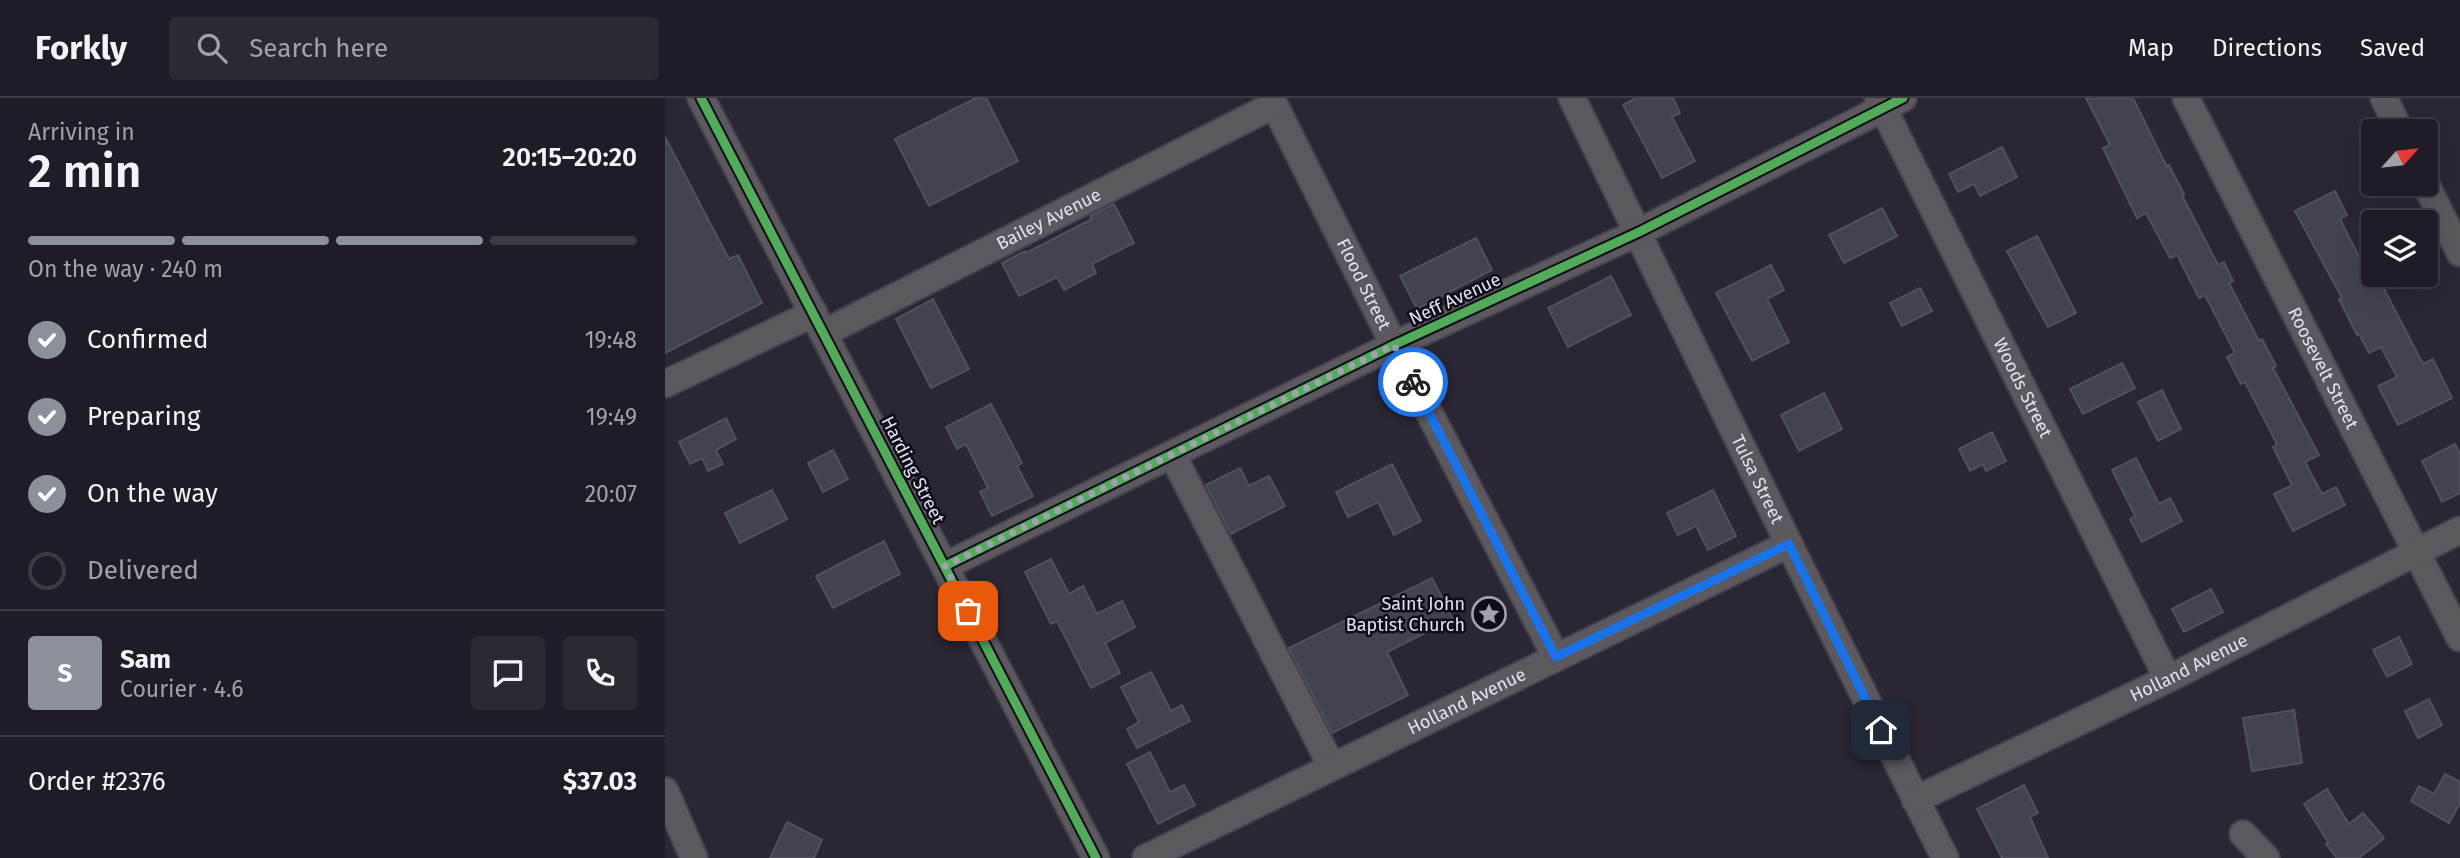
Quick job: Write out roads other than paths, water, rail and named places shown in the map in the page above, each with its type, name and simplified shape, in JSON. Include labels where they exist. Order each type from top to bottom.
[{"type":"street","name":"Harding Street","points":[[701,98],[1097,858]]},
{"type":"street","name":"Tulsa Street","points":[[1572,98],[1945,858]]},
{"type":"street","name":"Roosevelt Street","points":[[2186,98],[2460,638]]},
{"type":"street","points":[[2384,98],[2394,119]]},
{"type":"street","name":"Bailey Avenue","points":[[665,384],[819,323],[1273,101]]},
{"type":"street","name":"Flood Street","points":[[1273,101],[1394,345],[1556,657]]},
{"type":"street","name":"Neff Avenue","points":[[945,566],[1394,345],[1639,232],[1888,101]]},
{"type":"street","name":"Woods Street","points":[[1888,101],[2168,679]]},
{"type":"street","points":[[2432,196],[2460,253]]},
{"type":"street","points":[[1172,454],[1332,767]]},
{"type":"street","name":"Holland Avenue","points":[[1916,800],[2168,679],[2460,530]]},
{"type":"street","name":"Holland Avenue","points":[[1146,858],[1789,544]]},
{"type":"street","points":[[665,791],[694,858]]},
{"type":"street","points":[[2243,834],[2266,858]]},
{"type":"place","name":"Saint John Baptist Church","points":[[1489,614]]}]
